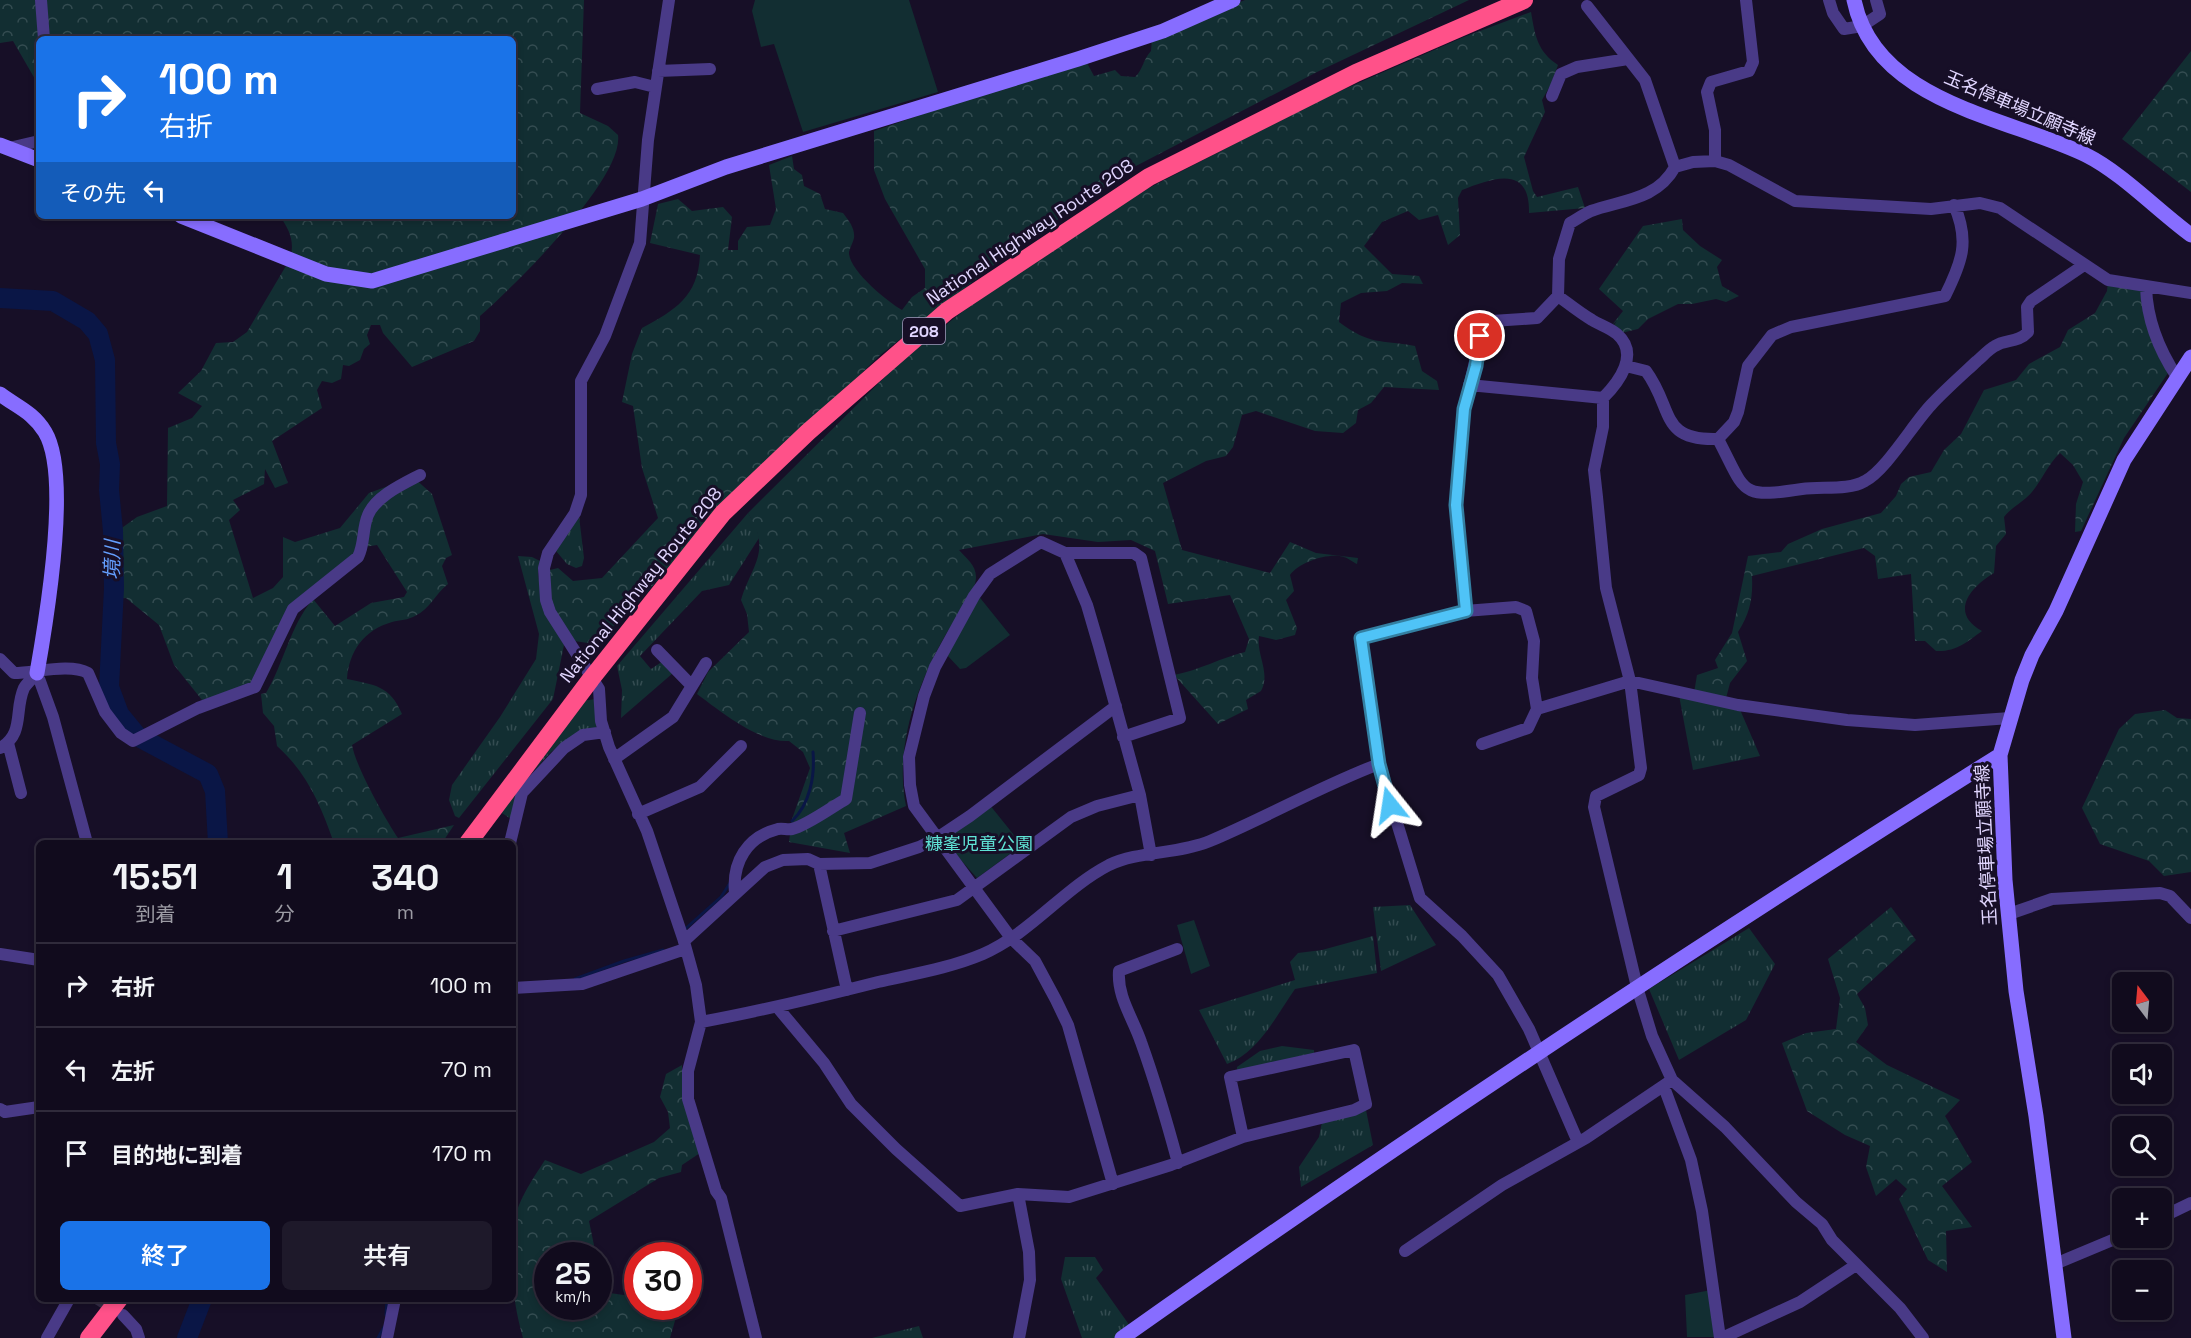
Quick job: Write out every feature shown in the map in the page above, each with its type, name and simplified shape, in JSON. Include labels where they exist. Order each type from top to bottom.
[{"type":"highway","name":"National Highway Route 208","points":[[470,840],[591,679],[723,513],[808,432],[947,311],[1149,177],[1356,73],[1524,0]]},
{"type":"highway","points":[[89,1338],[121,1307]]},
{"type":"street","points":[[41,0],[44,36]]},
{"type":"street","points":[[669,0],[655,87],[642,200],[640,243],[605,336],[581,381],[581,495],[575,513],[548,553],[543,585],[550,612],[599,689],[601,722],[614,759],[654,850],[696,985],[701,1022],[688,1071],[688,1099],[716,1191],[721,1198],[756,1338]]},
{"type":"street","points":[[188,219],[326,274],[372,280],[642,200],[726,167],[1152,35],[1233,0]]},
{"type":"street","points":[[1715,161],[1715,130],[1707,92],[1711,82],[1749,71],[1753,62],[1746,0]]},
{"type":"street","points":[[1830,0],[1833,13],[1844,29],[1862,26],[1880,14],[1876,0]]},
{"type":"street","name":"玉名停車場立願寺線","points":[[1854,0],[1862,26],[1872,44],[1891,65],[1915,82],[1970,112],[2088,156],[2122,178],[2191,235]]},
{"type":"street","points":[[1587,6],[1645,80],[1675,167]]},
{"type":"street","points":[[1552,96],[1561,74],[1577,67],[1628,59]]},
{"type":"street","points":[[658,71],[710,69]]},
{"type":"street","points":[[597,89],[635,82],[655,87]]},
{"type":"street","points":[[4,147],[36,142]]},
{"type":"street","points":[[4,147],[36,159]]},
{"type":"street","points":[[1466,611],[1456,505],[1469,385],[1476,366],[1483,327],[1492,321],[1537,318],[1557,296],[1559,259],[1570,223],[1590,212],[1641,198],[1669,177],[1675,167],[1693,162],[1715,161],[1738,170],[1795,201],[1931,209],[1980,203],[2000,208],[2108,280],[2191,292]]},
{"type":"street","points":[[1626,366],[1646,371],[1658,388],[1676,431],[1692,440],[1718,440],[1734,422],[1748,366],[1773,334],[1791,327],[1946,296],[1962,253],[1964,231],[1954,205]]},
{"type":"street","points":[[1718,440],[1743,487],[1752,493],[1770,494],[1813,487],[1850,487],[1865,482],[1892,455],[1931,405],[1978,360],[1996,344],[2012,342],[2028,332],[2027,307],[2031,301],[2084,265]]},
{"type":"street","points":[[2146,287],[2146,304],[2162,354],[2177,377]]},
{"type":"street","points":[[1557,296],[1591,320],[1617,334],[1627,354],[1626,366],[1614,387],[1603,398],[1604,427],[1594,470],[1606,588],[1630,681],[1641,768],[1639,775],[1596,796],[1594,807],[1637,987],[1691,1160],[1702,1211],[1721,1338],[1800,1302],[1856,1265]]},
{"type":"street","name":"玉名停車場立願寺線","points":[[2064,1338],[2036,1116],[2020,1019],[2009,914],[2000,755],[2032,655],[2056,611],[2124,460],[2191,357]]},
{"type":"street","points":[[1469,385],[1603,398]]},
{"type":"street","points":[[0,394],[27,410],[47,434],[56,483],[50,602],[37,673],[25,687],[17,732],[4,746],[21,793]]},
{"type":"street","points":[[0,658],[14,673],[37,673],[58,669],[82,670],[88,673],[105,712],[121,733],[133,741],[198,708],[255,687],[293,609],[358,556],[363,547],[368,516],[376,503],[420,475]]},
{"type":"street","points":[[1113,1184],[1068,1025],[1035,961],[1011,938],[914,806],[910,785],[909,757],[924,696],[935,667],[974,596],[990,574],[1041,542],[1065,553],[1134,553],[1141,558],[1180,717],[1123,737]]},
{"type":"street","points":[[1065,553],[1087,605],[1116,706],[1140,795],[1151,855]]},
{"type":"street","points":[[1482,744],[1528,728],[1537,709],[1532,678],[1534,640],[1526,611],[1516,607],[1466,611],[1361,638],[1379,764],[1420,898],[1462,936],[1498,975],[1529,1029],[1537,1053],[1578,1142]]},
{"type":"street","points":[[657,650],[692,686]]},
{"type":"street","points":[[614,759],[673,717],[706,663]]},
{"type":"street","points":[[37,673],[53,717],[86,840]]},
{"type":"street","points":[[1537,709],[1630,681],[1738,705],[1847,720],[1915,725],[2010,718]]},
{"type":"street","points":[[516,988],[582,984],[684,943],[765,867],[783,860],[808,859],[819,864],[870,863],[919,847],[970,816],[1116,706]]},
{"type":"street","points":[[735,893],[734,879],[739,858],[757,836],[780,829],[793,829],[846,799],[860,713]]},
{"type":"street","points":[[511,840],[522,793],[564,748],[583,735],[605,732]]},
{"type":"street","points":[[639,814],[700,787],[741,746]]},
{"type":"street","points":[[1122,1338],[1301,1211],[1537,1053],[2000,755]]},
{"type":"street","points":[[701,1022],[778,1008],[954,965],[984,953],[1011,938],[1054,906],[1077,884],[1111,864],[1210,841],[1287,803],[1379,764]]},
{"type":"street","points":[[833,931],[957,900],[1071,817],[1097,806],[1140,795]]},
{"type":"street","points":[[819,864],[847,990]]},
{"type":"street","points":[[2009,914],[2052,899],[2160,893],[2170,896],[2191,918]]},
{"type":"street","points":[[1177,949],[1119,971],[1118,980],[1121,995],[1141,1040],[1178,1163]]},
{"type":"street","points":[[0,954],[36,960]]},
{"type":"street","points":[[778,1008],[824,1063],[851,1104],[896,1149],[960,1206],[1018,1194],[1069,1197],[1178,1163],[1243,1137],[1354,1110],[1366,1104],[1354,1050],[1230,1077],[1243,1137]]},
{"type":"street","points":[[1406,1251],[1502,1185],[1578,1142],[1668,1084]]},
{"type":"street","points":[[1668,1084],[1725,1127],[1796,1202],[1822,1224],[1832,1240],[1900,1308],[1923,1338]]},
{"type":"street","points":[[0,1109],[5,1112],[36,1107]]},
{"type":"street","points":[[1018,1194],[1030,1261],[1030,1280],[1019,1338]]},
{"type":"street","points":[[2172,1212],[2191,1203]]},
{"type":"street","points":[[2055,1264],[2112,1240]]},
{"type":"street","points":[[47,1338],[67,1302]]},
{"type":"street","points":[[387,1338],[394,1302]]},
{"type":"street","points":[[121,1307],[140,1338]]},
{"type":"green space","points":[[0,0],[584,0],[580,113],[608,126],[618,135],[615,154],[604,178],[564,231],[480,316],[480,331],[474,341],[412,367],[383,333],[380,325],[371,325],[367,335],[370,344],[364,349],[360,360],[349,366],[343,365],[341,379],[332,383],[322,381],[317,390],[322,408],[272,441],[288,483],[275,488],[265,469],[264,484],[233,500],[240,510],[229,520],[253,598],[273,588],[283,577],[283,537],[295,542],[340,528],[369,493],[413,477],[432,494],[452,555],[446,558],[442,566],[448,584],[420,613],[382,626],[366,636],[351,659],[347,679],[380,688],[392,697],[402,714],[352,745],[365,779],[385,818],[398,838],[454,825],[444,840],[333,840],[312,790],[297,767],[277,746],[274,726],[263,713],[261,694],[266,693],[298,621],[313,599],[335,626],[371,603],[404,597],[407,592],[377,545],[364,547],[304,600],[255,687],[202,700],[174,665],[159,625],[126,598],[116,599],[115,556],[119,530],[137,517],[167,506],[168,428],[192,418],[202,406],[178,393],[201,371],[216,343],[233,342],[247,332],[290,259],[291,237],[282,219],[516,219],[516,36],[36,36],[36,81],[13,41],[0,43]]},
{"type":"green space","points":[[755,0],[909,0],[938,92],[803,132],[774,44],[761,47],[752,11]]},
{"type":"green space","points":[[1245,0],[1469,0],[1317,72],[1134,167],[1009,253],[879,356],[679,555],[636,605],[595,644],[574,641],[551,600],[550,570],[558,568],[573,581],[602,578],[658,518],[642,468],[633,406],[622,402],[632,354],[642,328],[665,315],[683,300],[695,282],[700,255],[650,243],[658,204],[678,199],[692,211],[723,207],[732,217],[728,250],[738,250],[738,241],[747,227],[770,225],[776,209],[769,165],[792,156],[794,169],[802,175],[804,186],[820,194],[825,209],[843,213],[851,225],[854,238],[849,252],[855,268],[879,293],[902,310],[912,297],[925,288],[925,269],[885,199],[874,170],[874,131],[1081,60],[1087,63],[1094,76],[1115,70],[1121,76],[1135,77],[1151,51],[1152,38]]},
{"type":"green space","points":[[1531,12],[1541,48],[1558,65],[1542,100],[1545,112],[1524,157],[1533,191],[1537,197],[1578,187],[1585,208],[1529,213],[1528,197],[1523,187],[1516,181],[1497,179],[1462,190],[1458,198],[1460,235],[1448,245],[1438,215],[1419,220],[1408,211],[1382,222],[1364,246],[1392,274],[1419,276],[1423,284],[1402,283],[1387,291],[1361,293],[1341,303],[1339,322],[1368,338],[1415,346],[1422,371],[1437,381],[1439,390],[1384,387],[1371,403],[1358,410],[1356,423],[1343,433],[1315,431],[1256,411],[1242,415],[1233,447],[1226,456],[1206,461],[1163,483],[1182,550],[1270,573],[1290,542],[1316,553],[1358,558],[1357,564],[1344,557],[1323,557],[1307,562],[1290,575],[1294,591],[1286,600],[1297,628],[1295,635],[1276,640],[1259,636],[1264,684],[1261,691],[1246,700],[1248,709],[1218,724],[1174,675],[1245,652],[1249,639],[1230,595],[1168,604],[1155,551],[1131,540],[1098,542],[1043,534],[959,550],[974,569],[975,583],[969,598],[935,653],[917,695],[903,762],[906,806],[844,833],[850,853],[789,842],[792,819],[810,768],[803,752],[789,741],[765,737],[740,725],[697,694],[708,672],[749,632],[747,614],[741,600],[758,558],[759,538],[748,513],[901,361],[962,312],[1094,221],[1147,189],[1324,98],[1464,37]]},
{"type":"green space","points":[[2191,51],[2191,192],[2122,139]]},
{"type":"green space","points":[[1682,219],[1683,230],[1700,246],[1722,260],[1717,267],[1722,286],[1739,296],[1726,302],[1716,299],[1692,304],[1678,304],[1648,319],[1638,329],[1617,334],[1611,329],[1617,321],[1612,325],[1623,311],[1599,289],[1643,226]]},
{"type":"green space","points":[[2108,280],[2146,287],[2170,370],[2124,438],[2081,531],[2075,532],[2076,504],[2083,482],[2073,465],[2060,453],[2031,493],[2004,517],[2006,534],[1996,546],[1994,573],[1977,585],[1967,600],[1965,608],[1972,624],[1982,631],[1961,646],[1950,650],[1936,651],[1925,641],[1915,641],[1911,574],[1878,579],[1875,556],[1864,548],[1752,576],[1750,606],[1738,632],[1747,661],[1730,683],[1725,702],[1694,693],[1697,675],[1718,668],[1715,660],[1732,633],[1748,556],[1781,552],[1788,544],[1822,529],[1881,513],[1896,496],[1901,484],[1909,477],[1931,472],[1944,450],[1961,434],[1984,390],[2016,380],[2029,364],[2060,347],[2068,330],[2095,313],[2107,291]]},
{"type":"green space","points":[[748,513],[756,526],[759,538],[729,585],[702,591],[640,656],[651,669],[666,659],[673,673],[621,718],[622,690],[617,666]]},
{"type":"green space","points":[[579,516],[584,558],[582,566],[576,568],[567,564],[556,551]]},
{"type":"green space","points":[[518,556],[532,557],[540,561],[538,574],[543,608],[564,645],[553,699],[459,818],[455,816],[449,800],[452,785],[500,717],[536,659],[539,634]]},
{"type":"green space","points":[[977,594],[1010,635],[966,668],[960,669],[946,654]]},
{"type":"green space","points":[[1678,690],[1738,705],[1760,756],[1693,770]]},
{"type":"green space","points":[[595,699],[597,734],[561,745],[551,752],[519,787],[513,820],[497,810],[584,701]]},
{"type":"green space","points":[[2165,710],[2177,718],[2191,719],[2191,872],[2164,876],[2149,861],[2100,844],[2082,808],[2119,729],[2135,714]]},
{"type":"green space","name":"糠峯児童公園","points":[[989,804],[1022,845],[977,878],[942,839]]},
{"type":"green space","points":[[1410,905],[1436,945],[1381,971],[1373,907]]},
{"type":"green space","points":[[1891,907],[1916,940],[1857,994],[1865,1008],[1868,1025],[1856,1042],[1887,1065],[1960,1100],[1945,1116],[1972,1162],[1942,1186],[1972,1227],[1946,1231],[1947,1272],[1928,1260],[1899,1199],[1907,1189],[1896,1179],[1876,1196],[1866,1167],[1870,1146],[1845,1135],[1807,1111],[1782,1043],[1806,1033],[1836,1029],[1840,998],[1828,959]]},
{"type":"green space","points":[[1194,920],[1210,966],[1191,974],[1177,925]]},
{"type":"green space","points":[[1749,928],[1775,964],[1746,1020],[1679,1060],[1649,989]]},
{"type":"green space","points":[[1373,936],[1377,973],[1295,989],[1258,1042],[1227,1064],[1199,1010],[1295,980],[1290,962],[1298,953],[1322,950]]},
{"type":"green space","points":[[1282,1046],[1314,1050],[1314,1055],[1237,1071],[1237,1067],[1260,1051]]},
{"type":"green space","points":[[682,1065],[682,1096],[700,1153],[682,1165],[681,1172],[659,1178],[589,1221],[593,1242],[534,1242],[534,1320],[612,1320],[612,1293],[624,1295],[624,1320],[675,1320],[670,1338],[523,1338],[516,1302],[516,1214],[530,1184],[545,1160],[581,1174],[654,1142],[670,1128],[668,1112],[660,1097],[666,1074]]},
{"type":"green space","points":[[1366,1110],[1373,1145],[1301,1187],[1299,1167],[1319,1137],[1322,1122]]},
{"type":"green space","points":[[1065,1257],[1095,1257],[1103,1270],[1096,1278],[1130,1326],[1114,1338],[1082,1338],[1061,1279]]},
{"type":"green space","points":[[1711,1290],[1714,1337],[1687,1337],[1685,1295]]},
{"type":"green space","points":[[919,1326],[923,1338],[872,1338]]},
{"type":"waterway","name":"境川","points":[[0,298],[53,301],[87,321],[98,334],[105,360],[106,443],[110,464],[109,490],[113,531],[114,588],[109,687],[119,714],[137,736],[208,774],[215,791],[218,840]]},
{"type":"waterway","points":[[792,821],[803,806],[810,789],[813,752]]},
{"type":"waterway","points":[[685,929],[721,897],[730,883]]},
{"type":"waterway","points":[[575,979],[663,950]]},
{"type":"waterway","name":"境川","points":[[187,1338],[201,1302]]},
{"type":"waterway","points":[[386,1315],[387,1302]]},
{"type":"waterway","points":[[378,1338],[384,1327]]},
{"type":"tunnel","points":[[103,1302],[117,1311]]},
{"type":"route","points":[[1390,805],[1379,764],[1361,638],[1466,611],[1456,505],[1464,409],[1476,366],[1480,336]]}]
